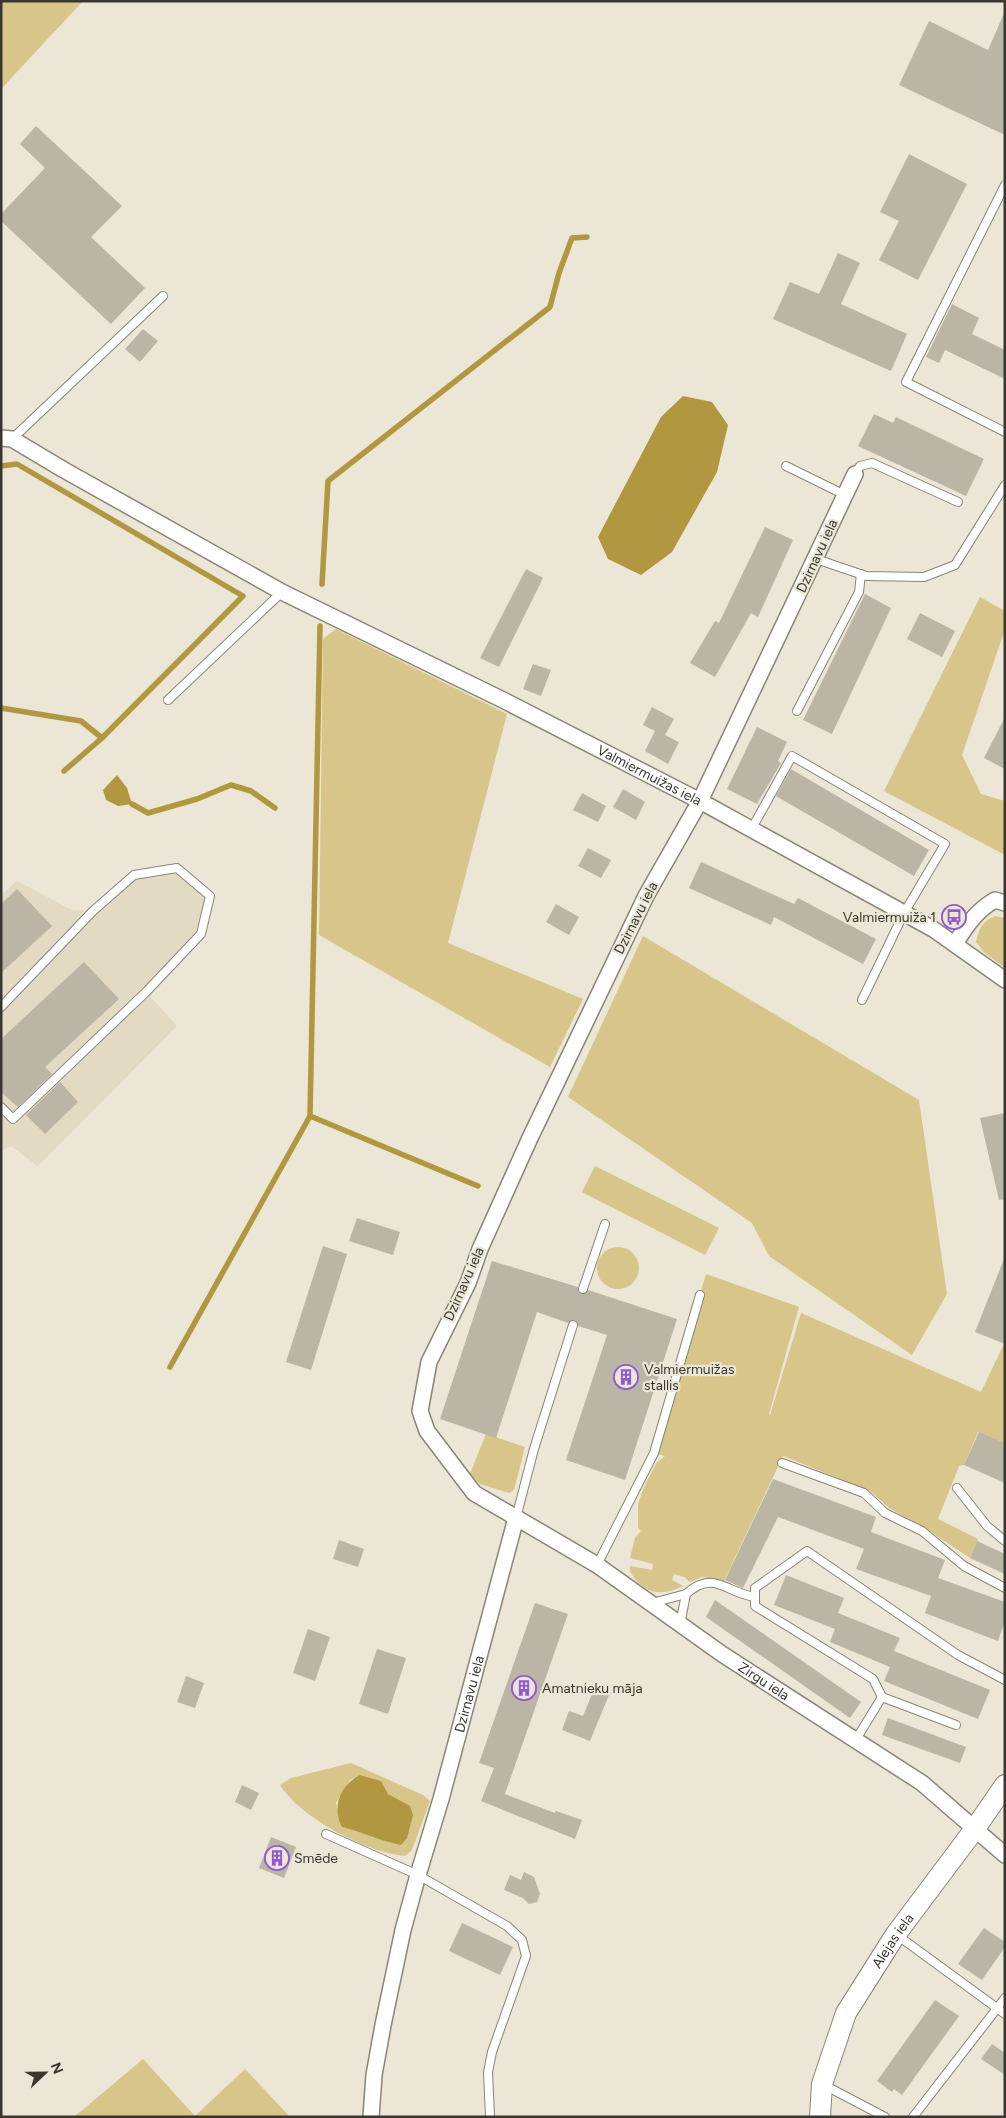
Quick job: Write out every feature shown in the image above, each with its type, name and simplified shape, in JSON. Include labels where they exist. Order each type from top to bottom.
[{"type":"main road","name":"Alejas iela","points":[[820,2117],[822,2084],[846,2013],[896,1934],[974,1830],[1005,1785]]},
{"type":"street","name":"Valmiermuižas iela","points":[[6,438],[282,592],[498,698],[700,801],[904,913],[955,944],[1005,980]]},
{"type":"street","name":"Dzirnavu iela","points":[[371,2117],[374,2076],[383,2025],[418,1875],[441,1799],[516,1518],[474,1492],[427,1431],[420,1411],[428,1362],[468,1283],[480,1249],[530,1138],[646,896],[700,801],[816,559],[854,474]]},
{"type":"street","points":[[955,944],[967,925],[983,907],[995,900],[1005,903]]},
{"type":"street","name":"Zirgu iela","points":[[516,1518],[597,1565],[680,1625],[922,1783],[1005,1855]]},
{"type":"lane","points":[[1005,185],[906,382],[1005,432]]},
{"type":"lane","points":[[6,438],[163,296]]},
{"type":"lane","points":[[854,474],[860,466],[872,463],[958,502]]},
{"type":"lane","points":[[786,466],[845,495]]},
{"type":"lane","points":[[816,559],[861,574],[924,577],[955,565],[1005,485]]},
{"type":"lane","points":[[797,711],[858,592],[861,574]]},
{"type":"lane","points":[[168,700],[282,592]]},
{"type":"lane","points":[[751,830],[792,756],[945,844],[904,913],[862,1000]]},
{"type":"lane","points":[[1,1007],[93,911],[134,875],[177,868],[210,896],[201,934],[146,992],[13,1119],[1,1107]]},
{"type":"lane","points":[[583,1290],[605,1224]]},
{"type":"lane","points":[[597,1565],[654,1453],[700,1295]]},
{"type":"lane","points":[[516,1518],[534,1450],[573,1325]]},
{"type":"lane","points":[[782,1463],[864,1493],[885,1513],[922,1530],[964,1566],[1005,1588]]},
{"type":"lane","points":[[957,1488],[987,1526],[1005,1541]]},
{"type":"lane","points":[[956,1726],[882,1697],[873,1679],[755,1606],[755,1588],[807,1551],[958,1655],[1005,1680]]},
{"type":"lane","points":[[650,1604],[686,1594],[703,1582],[717,1583],[742,1595],[755,1597]]},
{"type":"lane","points":[[680,1625],[686,1594]]},
{"type":"lane","points":[[855,1740],[882,1697]]},
{"type":"lane","points":[[326,1834],[418,1875],[507,1926],[522,1940],[526,1956],[490,2062],[490,2117]]},
{"type":"lane","points":[[896,1934],[1005,2014]]},
{"type":"lane","points":[[913,2117],[1005,1998]]},
{"type":"lane","points":[[822,2084],[885,2117]]},
{"type":"shaded area","points":[[1,1],[83,1],[1,89]]},
{"type":"shaded area","points":[[683,396],[712,402],[728,425],[717,472],[672,552],[641,575],[608,559],[598,537],[661,417]]},
{"type":"shaded area","points":[[980,597],[1005,611],[1005,629],[962,755],[981,794],[1005,801],[1005,855],[884,791]]},
{"type":"shaded area","points":[[336,629],[507,714],[448,943],[583,999],[550,1067],[319,935],[323,639]]},
{"type":"shaded area","points":[[117,775],[127,788],[132,804],[118,806],[106,800],[103,790]]},
{"type":"shaded area","points":[[177,868],[210,896],[201,934],[146,992],[177,1026],[38,1166],[11,1146],[1,1151],[1,895],[17,881],[72,910],[93,911],[134,875]]},
{"type":"shaded area","points":[[995,916],[1005,918],[1005,968],[984,952],[976,942],[982,926]]},
{"type":"shaded area","points":[[643,936],[919,1100],[947,1294],[912,1355],[769,1256],[752,1223],[568,1097]]},
{"type":"shaded area","points":[[595,1166],[719,1228],[705,1255],[582,1192]]},
{"type":"shaded area","points":[[614,1247],[622,1247],[633,1253],[639,1268],[633,1283],[622,1289],[614,1289],[603,1283],[597,1272],[597,1264],[603,1253]]},
{"type":"shaded area","points":[[706,1274],[799,1307],[770,1415],[801,1313],[981,1392],[1005,1342],[1005,1443],[978,1432],[964,1465],[959,1466],[938,1519],[978,1539],[970,1558],[925,1528],[889,1508],[870,1491],[783,1456],[724,1581],[702,1577],[690,1582],[684,1577],[674,1574],[672,1580],[683,1586],[670,1591],[658,1592],[646,1589],[636,1580],[631,1573],[630,1566],[652,1570],[653,1564],[630,1558],[635,1538],[641,1531],[638,1528],[638,1504],[644,1487],[657,1462],[665,1456],[654,1453]]},
{"type":"shaded area","points":[[486,1434],[525,1447],[514,1490],[509,1493],[480,1484],[470,1474]]},
{"type":"shaded area","points":[[351,1763],[423,1795],[430,1801],[412,1850],[405,1856],[372,1848],[318,1821],[290,1797],[280,1785],[291,1778]],"holes":[[[360,1775],[381,1781],[388,1794],[373,1838],[360,1831],[342,1827],[336,1803],[350,1780]]]},
{"type":"shaded area","points":[[360,1775],[381,1781],[388,1794],[410,1806],[413,1815],[407,1838],[401,1845],[342,1827],[338,1812],[340,1797],[348,1784]]},
{"type":"shaded area","points":[[143,2059],[195,2116],[245,2069],[290,2117],[74,2117]]},
{"type":"building","points":[[1005,11],[1005,135],[899,85],[929,21],[988,50]]},
{"type":"building","points":[[36,126],[122,206],[91,237],[145,288],[111,324],[1,221],[1,214],[45,168],[20,144]]},
{"type":"building","points":[[909,154],[967,184],[918,280],[879,260],[899,221],[880,212]]},
{"type":"building","points":[[838,253],[860,263],[841,304],[907,334],[891,371],[773,319],[790,282],[819,294]]},
{"type":"building","points":[[952,304],[979,318],[972,334],[1005,350],[1005,379],[945,350],[939,363],[926,357]]},
{"type":"building","points":[[143,329],[158,341],[140,362],[125,349]]},
{"type":"building","points":[[874,414],[893,423],[896,417],[984,459],[966,496],[858,446]]},
{"type":"building","points":[[765,527],[793,540],[758,617],[751,613],[715,677],[690,663],[715,621],[719,623]]},
{"type":"building","points":[[526,569],[543,578],[499,667],[480,658]]},
{"type":"building","points":[[865,594],[891,608],[832,734],[803,720]]},
{"type":"building","points":[[920,613],[955,631],[942,657],[907,639]]},
{"type":"building","points":[[533,664],[551,670],[541,696],[523,689]]},
{"type":"building","points":[[652,707],[674,719],[665,735],[679,742],[668,764],[645,751],[655,731],[643,725]]},
{"type":"building","points":[[1005,717],[1005,769],[984,758]]},
{"type":"building","points":[[757,727],[787,742],[778,761],[781,763],[757,804],[727,789]]},
{"type":"building","points":[[791,769],[929,850],[914,876],[776,796]]},
{"type":"building","points":[[623,789],[645,802],[636,820],[613,807]]},
{"type":"building","points":[[582,793],[606,806],[598,822],[573,810]]},
{"type":"building","points":[[588,848],[611,860],[601,878],[578,866]]},
{"type":"building","points":[[701,862],[794,904],[798,898],[876,939],[863,964],[774,917],[771,925],[689,888]]},
{"type":"building","points":[[17,889],[52,926],[1,973],[1,904]]},
{"type":"building","points":[[556,904],[579,917],[569,935],[546,922]]},
{"type":"building","points":[[84,962],[119,999],[45,1067],[52,1074],[18,1107],[1,1092],[1,1039]]},
{"type":"building","points":[[60,1082],[78,1102],[45,1134],[26,1115]]},
{"type":"building","points":[[1005,1113],[1005,1199],[999,1200],[980,1118]]},
{"type":"building","points":[[357,1218],[400,1232],[393,1255],[349,1241]]},
{"type":"building","points":[[323,1246],[347,1254],[311,1370],[286,1362]]},
{"type":"building","points":[[1005,1259],[1005,1344],[975,1332]]},
{"type":"building","name":"Valmiermuižas stallis","points":[[492,1261],[578,1287],[582,1294],[588,1290],[677,1319],[625,1480],[566,1460],[607,1335],[578,1326],[575,1320],[568,1323],[537,1312],[496,1438],[440,1419]]},
{"type":"building","points":[[979,1432],[1005,1443],[1005,1483],[964,1465]]},
{"type":"building","points":[[773,1479],[876,1517],[871,1532],[945,1560],[938,1578],[1005,1602],[1005,1621],[998,1641],[925,1613],[931,1596],[856,1569],[864,1549],[778,1517],[743,1588],[725,1580]]},
{"type":"building","points":[[339,1540],[364,1549],[358,1567],[333,1559]]},
{"type":"building","points":[[977,1541],[1005,1554],[1005,1574],[970,1558]]},
{"type":"building","points":[[786,1575],[844,1598],[838,1613],[900,1638],[894,1651],[990,1690],[978,1719],[884,1681],[890,1667],[830,1642],[835,1629],[774,1605]]},
{"type":"building","points":[[715,1600],[861,1702],[850,1718],[706,1617]]},
{"type":"building","name":"Amatnieku māja","points":[[535,1603],[568,1614],[505,1794],[555,1813],[556,1811],[582,1820],[575,1839],[481,1801],[494,1768],[479,1763]]},
{"type":"building","points":[[308,1629],[330,1637],[315,1681],[293,1673]]},
{"type":"building","points":[[377,1649],[406,1658],[388,1714],[359,1704]]},
{"type":"building","points":[[186,1676],[204,1683],[195,1708],[177,1702]]},
{"type":"building","points":[[594,1689],[609,1695],[590,1741],[562,1730],[569,1711],[583,1716]]},
{"type":"building","points":[[888,1718],[966,1747],[960,1763],[882,1735]]},
{"type":"building","points":[[242,1785],[259,1793],[251,1810],[235,1802]]},
{"type":"building","name":"Smēde","points":[[271,1837],[296,1847],[284,1878],[259,1868]]},
{"type":"building","points":[[524,1872],[534,1877],[540,1894],[537,1902],[529,1904],[523,1898],[504,1890],[510,1875],[521,1880]]},
{"type":"building","points":[[462,1923],[513,1947],[500,1975],[449,1951]]},
{"type":"building","points":[[984,1928],[1005,1942],[1005,1947],[982,1980],[958,1964]]},
{"type":"building","points":[[935,2000],[959,2016],[902,2095],[894,2089],[892,2092],[877,2081]]},
{"type":"building","points":[[992,2044],[1005,2053],[1005,2075],[981,2059]]},
{"type":"waterway","points":[[322,584],[328,481],[550,307],[559,273],[572,238],[587,237]]},
{"type":"waterway","points":[[1,466],[17,464],[243,596],[102,738],[64,771]]},
{"type":"waterway","points":[[170,1367],[310,1116],[320,626]]},
{"type":"waterway","points":[[1,708],[81,721],[102,738]]},
{"type":"waterway","points":[[132,804],[148,813],[197,799],[231,785],[251,791],[275,808]]},
{"type":"waterway","points":[[310,1116],[478,1186]]},
{"type":"place","name":"Valmiermuiža 1","points":[[954,917]]},
{"type":"place","name":"Valmiermuižas stallis","points":[[626,1377]]},
{"type":"place","name":"Amatnieku māja","points":[[524,1688]]},
{"type":"place","name":"Smēde","points":[[277,1858]]}]
